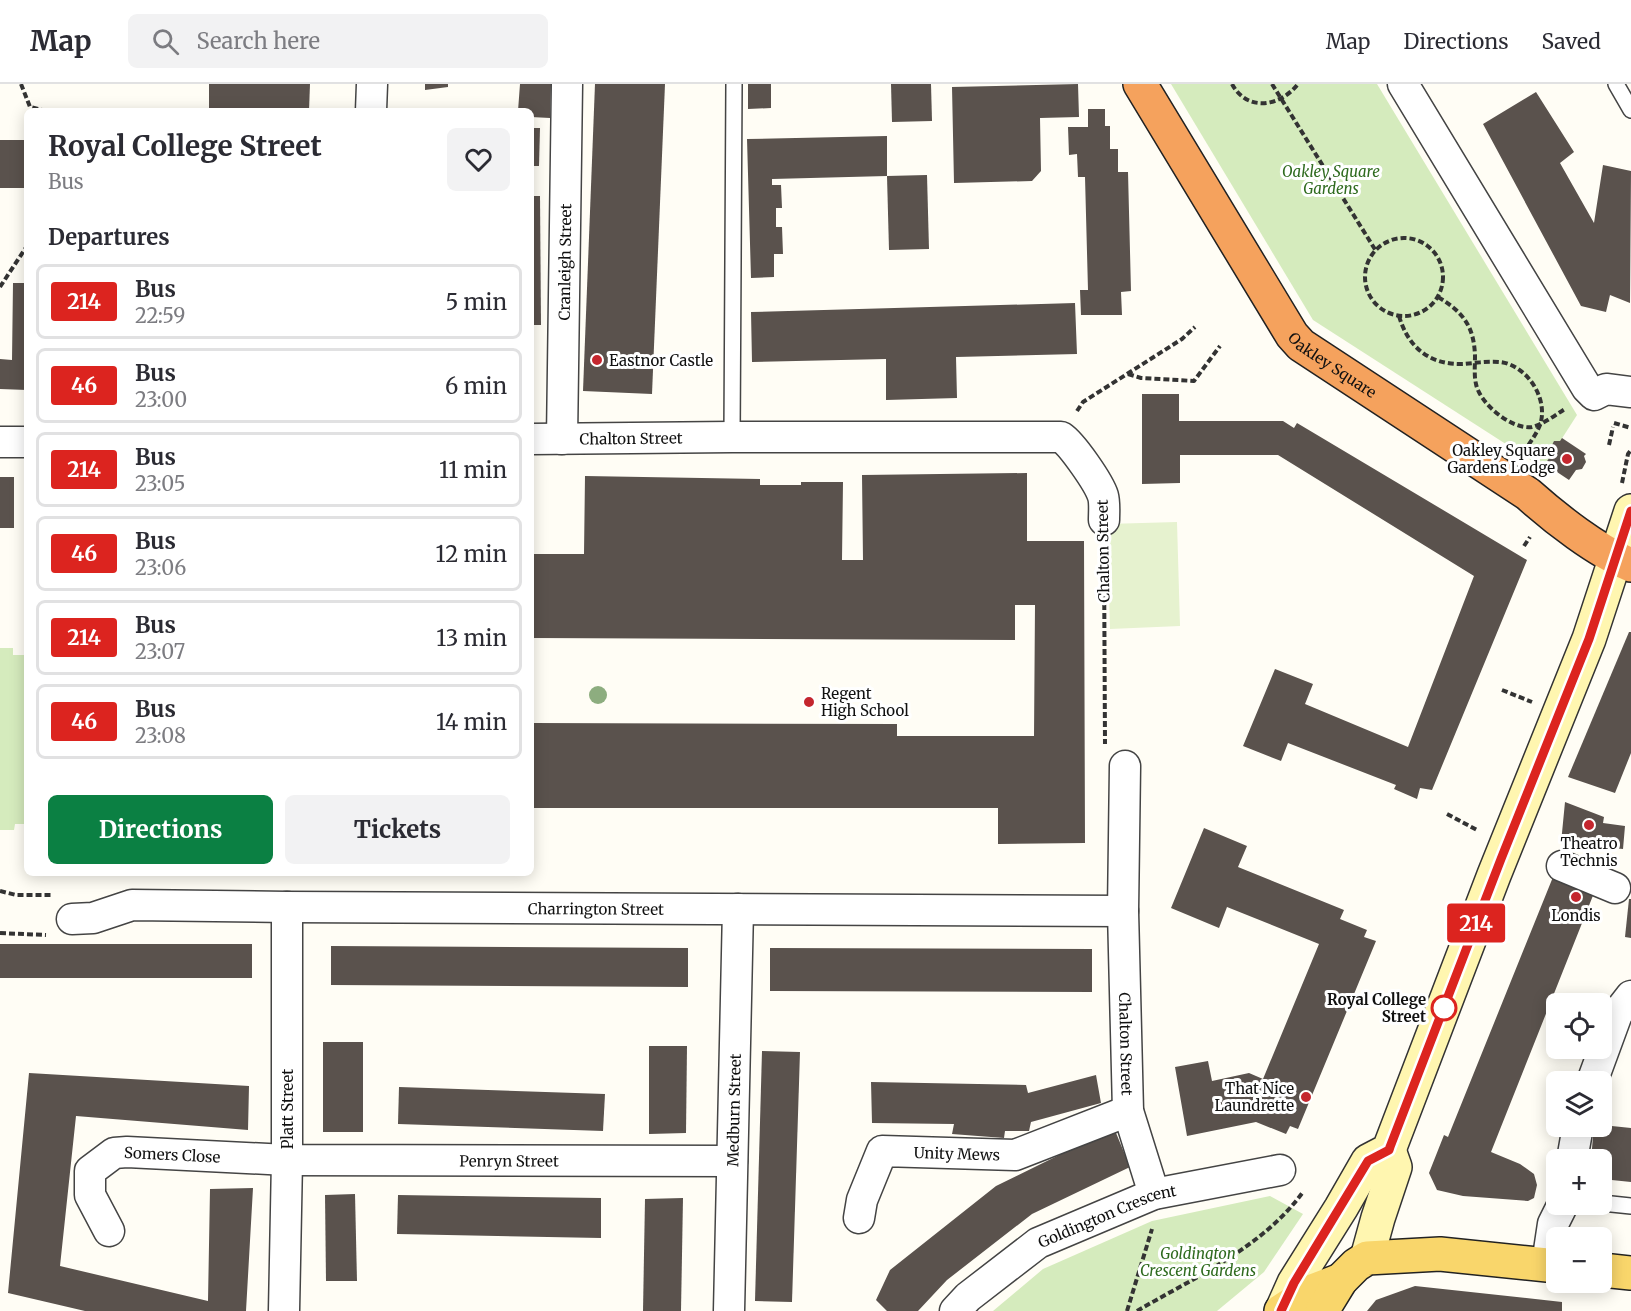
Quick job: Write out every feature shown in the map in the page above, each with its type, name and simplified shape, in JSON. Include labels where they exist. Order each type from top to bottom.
[{"type":"highway","name":"Oakley Square","points":[[1140,84],[1292,335],[1301,345],[1528,494],[1547,511],[1624,562]]},
{"type":"main road","points":[[1367,1258],[1395,1167],[1389,1150],[1497,867],[1589,639],[1624,562],[1626,499]]},
{"type":"main road","points":[[1281,1311],[1294,1283],[1368,1161],[1389,1150]]},
{"type":"main road","points":[[1322,1311],[1341,1280],[1367,1258],[1440,1254],[1546,1264]]},
{"type":"main road","points":[[1612,1271],[1631,1273]]},
{"type":"main road","points":[[1281,1311],[1310,1292],[1341,1280]]},
{"type":"street","points":[[371,108],[372,84]]},
{"type":"street","name":"Cranleigh Street","points":[[562,439],[567,84]]},
{"type":"street","points":[[1403,84],[1587,388],[1582,400]]},
{"type":"street","points":[[1582,400],[1606,389],[1631,392]]},
{"type":"street","name":"Chalton Street","points":[[534,439],[1061,437],[1076,452],[1103,496],[1104,520]]},
{"type":"street","points":[[0,442],[24,442]]},
{"type":"street","name":"Chalton Street","points":[[1125,766],[1123,911],[1128,1111],[1154,1194]]},
{"type":"street","points":[[1562,866],[1615,888]]},
{"type":"street","name":"Charrington Street","points":[[72,919],[93,918],[132,905],[1123,911]]},
{"type":"street","name":"Platt Street","points":[[284,1311],[287,1160],[287,907]]},
{"type":"street","name":"Medburn Street","points":[[729,1311],[738,909]]},
{"type":"street","points":[[1596,1071],[1617,1014],[1631,996]]},
{"type":"street","name":"Unity Mews","points":[[859,1218],[862,1200],[882,1151],[1015,1155],[1128,1111]]},
{"type":"street","name":"Somers Close","points":[[109,1231],[90,1195],[90,1171],[114,1153],[287,1160]]},
{"type":"street","name":"Penryn Street","points":[[287,1160],[732,1161]]},
{"type":"street","name":"Goldington Crescent","points":[[955,1311],[968,1297],[1038,1243],[1154,1194],[1280,1170]]},
{"type":"lane","points":[[732,437],[734,84]]},
{"type":"lane","points":[[1617,84],[1631,110]]},
{"type":"lane","points":[[1612,1204],[1631,1206]]},
{"type":"path","points":[[21,84],[30,108]]},
{"type":"path","points":[[1232,84],[1237,93],[1252,102],[1268,104],[1288,96],[1298,84]]},
{"type":"path","points":[[1272,84],[1376,251]]},
{"type":"path","points":[[1404,239],[1422,243],[1432,250],[1439,260],[1443,273],[1438,297],[1431,306],[1421,312],[1399,316],[1388,313],[1378,306],[1370,296],[1366,285],[1369,261],[1376,251],[1386,243],[1404,239]]},
{"type":"path","points":[[0,287],[24,251]]},
{"type":"path","points":[[1438,297],[1462,314],[1472,336],[1476,386],[1493,410],[1503,418],[1525,427],[1540,424],[1582,400]]},
{"type":"path","points":[[1399,316],[1410,342],[1426,355],[1447,363],[1501,362],[1524,372],[1540,399],[1542,412],[1540,424],[1518,461]]},
{"type":"path","points":[[1061,437],[1083,402],[1182,339],[1195,327]]},
{"type":"path","points":[[1128,374],[1141,378],[1194,381],[1220,346]]},
{"type":"path","points":[[1609,445],[1613,427]]},
{"type":"path","points":[[1626,499],[1628,454],[1631,450]]},
{"type":"path","name":"Chalton Street","points":[[1104,520],[1105,754],[1125,766]]},
{"type":"path","points":[[1447,814],[1461,820]]},
{"type":"path","points":[[1137,1311],[1225,1261],[1267,1231],[1289,1211],[1304,1191]]},
{"type":"path","points":[[1127,1311],[1152,1229],[1154,1194]]},
{"type":"green space","name":"Oakley Square Gardens","points":[[1171,84],[1377,84],[1577,415],[1543,468],[1313,320]]},
{"type":"green space","points":[[1177,522],[1180,626],[1110,629],[1107,524]]},
{"type":"green space","points":[[0,648],[13,648],[13,655],[24,655],[24,824],[15,824],[14,830],[0,830]]},
{"type":"green space","name":"Goldington Crescent Gardens","points":[[1270,1196],[1303,1214],[1264,1272],[1217,1311],[993,1311],[1043,1269],[1152,1221]]},
{"type":"building","points":[[209,84],[310,84],[309,108],[209,108]]},
{"type":"building","points":[[425,84],[448,84],[448,87],[425,90]]},
{"type":"building","points":[[520,84],[551,84],[550,118],[534,117],[534,108],[518,108]]},
{"type":"building","points":[[595,84],[665,84],[652,394],[583,391]]},
{"type":"building","points":[[748,84],[771,84],[771,108],[748,109]]},
{"type":"building","points":[[891,84],[931,84],[932,121],[892,122]]},
{"type":"building","points":[[1078,84],[1079,117],[1040,118],[1041,171],[1032,181],[954,183],[952,87]]},
{"type":"building","points":[[1536,92],[1574,152],[1560,163],[1594,223],[1603,165],[1631,171],[1630,303],[1610,295],[1606,312],[1581,306],[1483,124]]},
{"type":"building","points":[[1088,109],[1105,109],[1105,126],[1110,126],[1110,149],[1118,149],[1118,172],[1128,172],[1131,291],[1121,292],[1122,315],[1081,315],[1080,290],[1088,290],[1085,177],[1078,177],[1077,154],[1069,155],[1068,127],[1088,127]]},
{"type":"building","points":[[534,128],[540,128],[539,166],[534,166]]},
{"type":"building","points":[[887,136],[887,176],[772,179],[772,185],[781,185],[782,208],[776,208],[776,227],[782,227],[783,254],[774,254],[774,277],[751,278],[747,139]]},
{"type":"building","points":[[0,140],[24,140],[24,188],[0,188]]},
{"type":"building","points":[[927,175],[929,249],[889,250],[887,176]]},
{"type":"building","points":[[534,196],[540,196],[541,325],[534,325]]},
{"type":"building","points":[[13,283],[24,283],[24,390],[0,389],[0,359],[12,360]]},
{"type":"building","points":[[1075,303],[1077,354],[956,357],[957,398],[886,400],[886,359],[752,362],[751,312]]},
{"type":"building","points":[[1142,394],[1179,394],[1179,421],[1283,421],[1294,428],[1297,423],[1527,560],[1432,790],[1420,788],[1417,799],[1394,789],[1396,785],[1288,743],[1281,761],[1243,746],[1275,669],[1313,684],[1305,704],[1408,747],[1474,576],[1278,455],[1180,455],[1180,483],[1142,484]]},
{"type":"building","name":"Oakley Square Gardens Lodge","points":[[1562,438],[1586,454],[1584,456],[1586,462],[1582,469],[1576,470],[1569,480],[1545,464],[1552,454],[1551,447],[1554,441],[1560,441]]},
{"type":"building","name":"Regent High School","points":[[1027,473],[1027,541],[1084,541],[1085,843],[998,844],[998,808],[534,808],[534,723],[897,724],[897,736],[1034,736],[1035,605],[1015,605],[1015,640],[534,638],[534,554],[584,554],[585,476],[760,479],[760,485],[843,482],[842,560],[863,560],[862,475]]},
{"type":"building","points":[[0,477],[14,477],[14,528],[0,528]]},
{"type":"building","points":[[1629,632],[1631,632],[1631,753],[1615,793],[1568,777]]},
{"type":"building","name":"Theatro Technis","points":[[1565,802],[1604,817],[1603,823],[1625,826],[1623,849],[1561,843]]},
{"type":"building","points":[[1204,828],[1247,846],[1238,867],[1344,910],[1340,919],[1367,930],[1364,937],[1376,941],[1298,1129],[1290,1126],[1286,1134],[1256,1122],[1187,1136],[1175,1067],[1208,1061],[1212,1081],[1249,1073],[1263,1079],[1319,944],[1227,907],[1219,928],[1171,908]]},
{"type":"building","points":[[1553,877],[1594,893],[1554,993],[1546,993],[1546,1014],[1491,1152],[1520,1164],[1534,1174],[1537,1185],[1534,1198],[1528,1201],[1463,1196],[1437,1190],[1429,1173],[1444,1135],[1448,1137]]},
{"type":"building","points":[[1629,899],[1631,899],[1631,938],[1625,937]]},
{"type":"building","points":[[0,944],[252,944],[252,978],[0,978]]},
{"type":"building","points":[[331,946],[688,948],[688,987],[331,985]]},
{"type":"building","points":[[770,948],[1092,949],[1092,992],[770,991]]},
{"type":"building","points":[[323,1042],[363,1042],[363,1132],[323,1132]]},
{"type":"building","points":[[649,1046],[687,1046],[686,1133],[649,1134]]},
{"type":"building","points":[[762,1051],[800,1052],[792,1302],[755,1301]]},
{"type":"building","points":[[29,1073],[249,1086],[248,1130],[76,1116],[60,1266],[208,1301],[210,1189],[253,1188],[246,1311],[85,1311],[8,1293]]},
{"type":"building","points":[[1096,1075],[1101,1103],[1031,1122],[1029,1131],[1005,1131],[1004,1138],[952,1134],[954,1124],[872,1123],[871,1082],[1026,1085],[1028,1093]]},
{"type":"building","points":[[399,1087],[605,1094],[603,1131],[398,1124]]},
{"type":"building","points":[[1612,1126],[1631,1128],[1631,1182],[1612,1180],[1612,1149],[1592,1149],[1593,1137],[1612,1137]]},
{"type":"building","points":[[1114,1128],[1130,1167],[1032,1214],[947,1280],[918,1311],[887,1311],[876,1300],[890,1270],[996,1186]]},
{"type":"building","points":[[355,1194],[357,1281],[326,1281],[325,1195]]},
{"type":"building","points":[[398,1195],[601,1198],[601,1238],[397,1234]]},
{"type":"building","points":[[683,1198],[681,1311],[643,1311],[645,1199]]},
{"type":"building","points":[[1415,1286],[1562,1302],[1562,1311],[1367,1311],[1376,1300]]},
{"type":"bus line","name":"214","points":[[1281,1311],[1294,1283],[1368,1161],[1389,1150],[1589,639],[1631,511]]},
{"type":"place","name":"Eastnor Castle","points":[[597,360]]},
{"type":"place","name":"Oakley Square Gardens Lodge","points":[[1567,459]]},
{"type":"place","name":"Regent High School","points":[[809,702]]},
{"type":"place","name":"Theatro Technis","points":[[1589,825]]},
{"type":"place","name":"Londis","points":[[1576,897]]},
{"type":"place","name":"Royal College Street","points":[[1444,1008]]},
{"type":"place","name":"That Nice Laundrette","points":[[1306,1097]]}]
